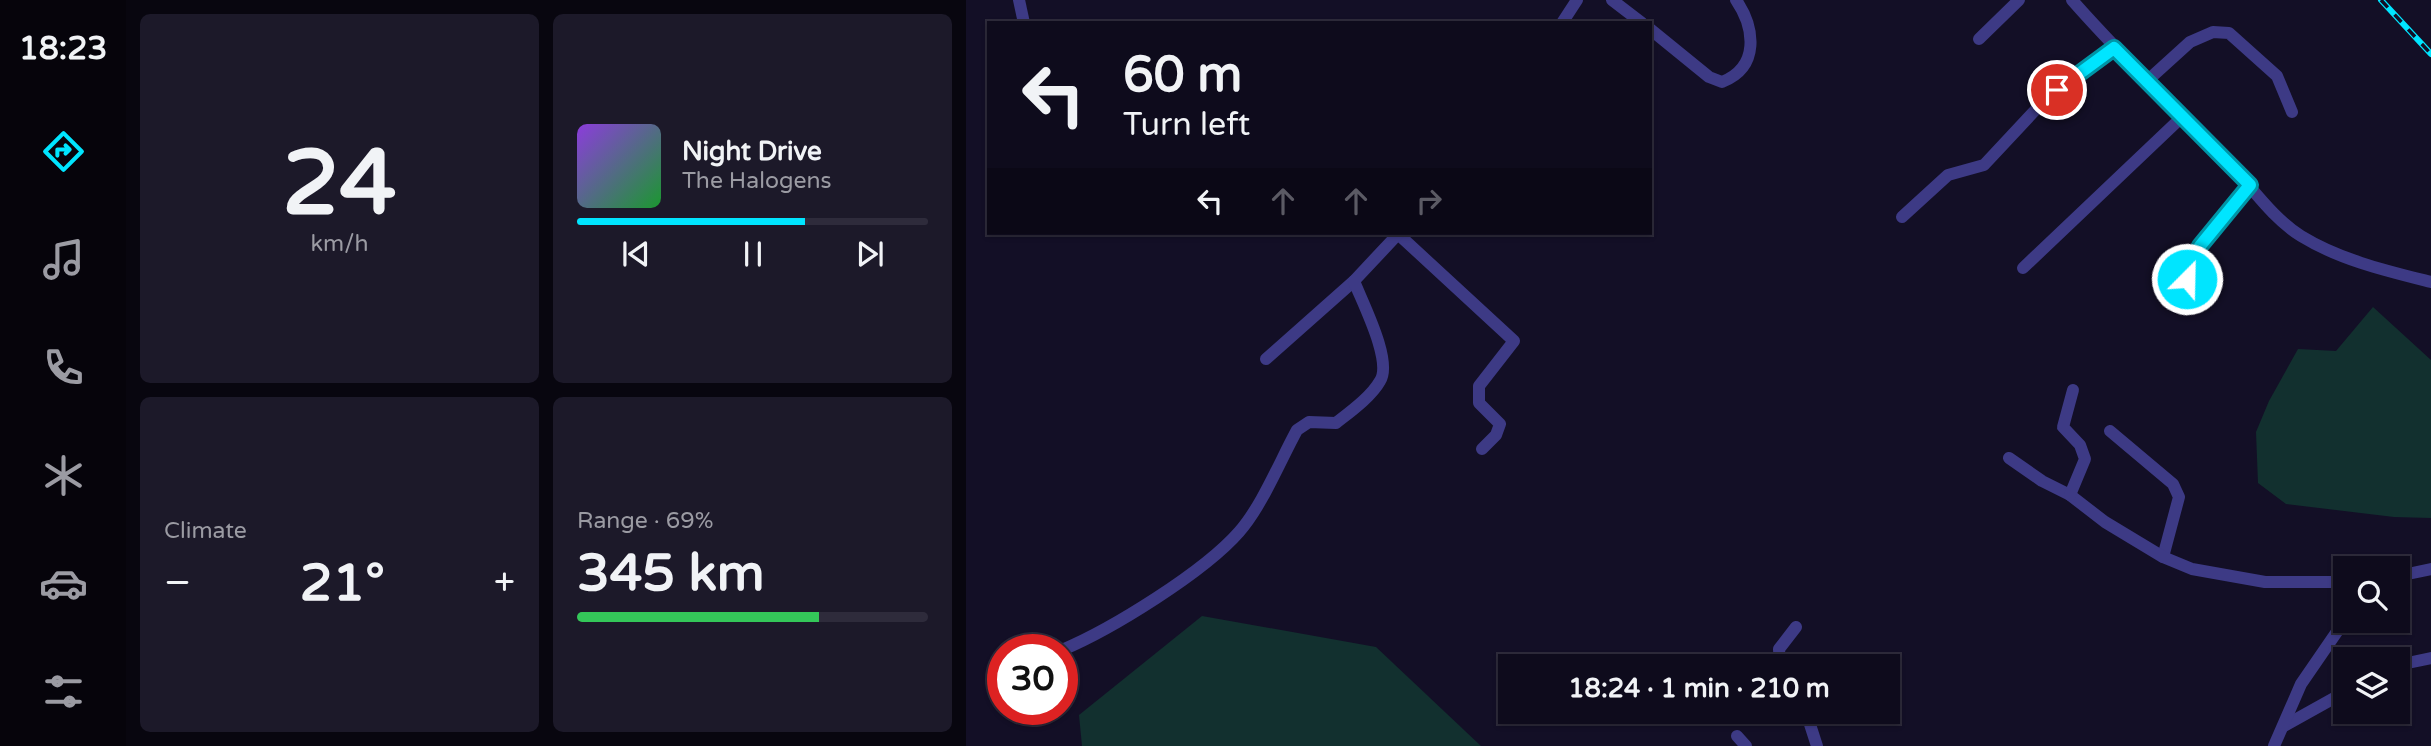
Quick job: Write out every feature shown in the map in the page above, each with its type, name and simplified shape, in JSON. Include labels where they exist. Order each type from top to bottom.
[{"type":"street","points":[[1019,0],[1024,21]]},
{"type":"street","points":[[1563,21],[1577,0]]},
{"type":"street","points":[[1612,0],[1639,21]]},
{"type":"street","points":[[1652,31],[1709,77],[1722,82],[1732,78],[1749,58],[1752,47],[1746,16],[1736,0]]},
{"type":"street","points":[[1979,39],[2019,0]]},
{"type":"street","points":[[2072,0],[2114,48],[2250,185],[2278,219],[2312,242],[2351,259],[2431,282]]},
{"type":"street","points":[[2147,81],[2190,42],[2213,32],[2229,33],[2277,76],[2292,112]]},
{"type":"street","points":[[1902,218],[1948,175],[1984,165],[2040,105],[2074,75],[2114,48]]},
{"type":"street","points":[[2024,268],[2183,116]]},
{"type":"street","points":[[2187,279],[2200,246],[2250,185]]},
{"type":"street","points":[[1266,359],[1354,281],[1397,235]]},
{"type":"street","points":[[1401,235],[1514,341],[1479,386],[1479,403],[1500,424],[1496,435],[1482,449]]},
{"type":"street","points":[[1078,643],[1103,631],[1204,562],[1240,532],[1297,430],[1308,422],[1336,423],[1380,382],[1383,366],[1372,322],[1354,281]]},
{"type":"street","points":[[2070,495],[2085,459],[2080,445],[2063,427],[2073,390]]},
{"type":"street","points":[[2110,431],[2173,484],[2179,497],[2163,557]]},
{"type":"street","points":[[2009,458],[2042,481],[2070,495],[2105,522],[2163,557],[2192,569],[2265,582],[2333,582]]},
{"type":"street","points":[[2410,573],[2431,569]]},
{"type":"street","points":[[1779,654],[1779,649],[1796,627]]},
{"type":"street","points":[[2274,746],[2301,684],[2336,633]]},
{"type":"street","points":[[2410,662],[2431,658]]},
{"type":"street","points":[[2284,726],[2333,699]]},
{"type":"street","points":[[1810,724],[1817,746]]},
{"type":"street","points":[[1737,736],[1746,746]]},
{"type":"green space","points":[[2373,307],[2431,360],[2431,518],[2394,517],[2286,504],[2258,483],[2256,432],[2269,401],[2298,349],[2336,351]]},
{"type":"green space","points":[[1202,616],[1376,647],[1481,746],[1082,746],[1079,715]]},
{"type":"railway","points":[[2381,0],[2431,54]]},
{"type":"route","points":[[2057,90],[2114,48],[2250,185],[2200,246],[2187,279]]}]
